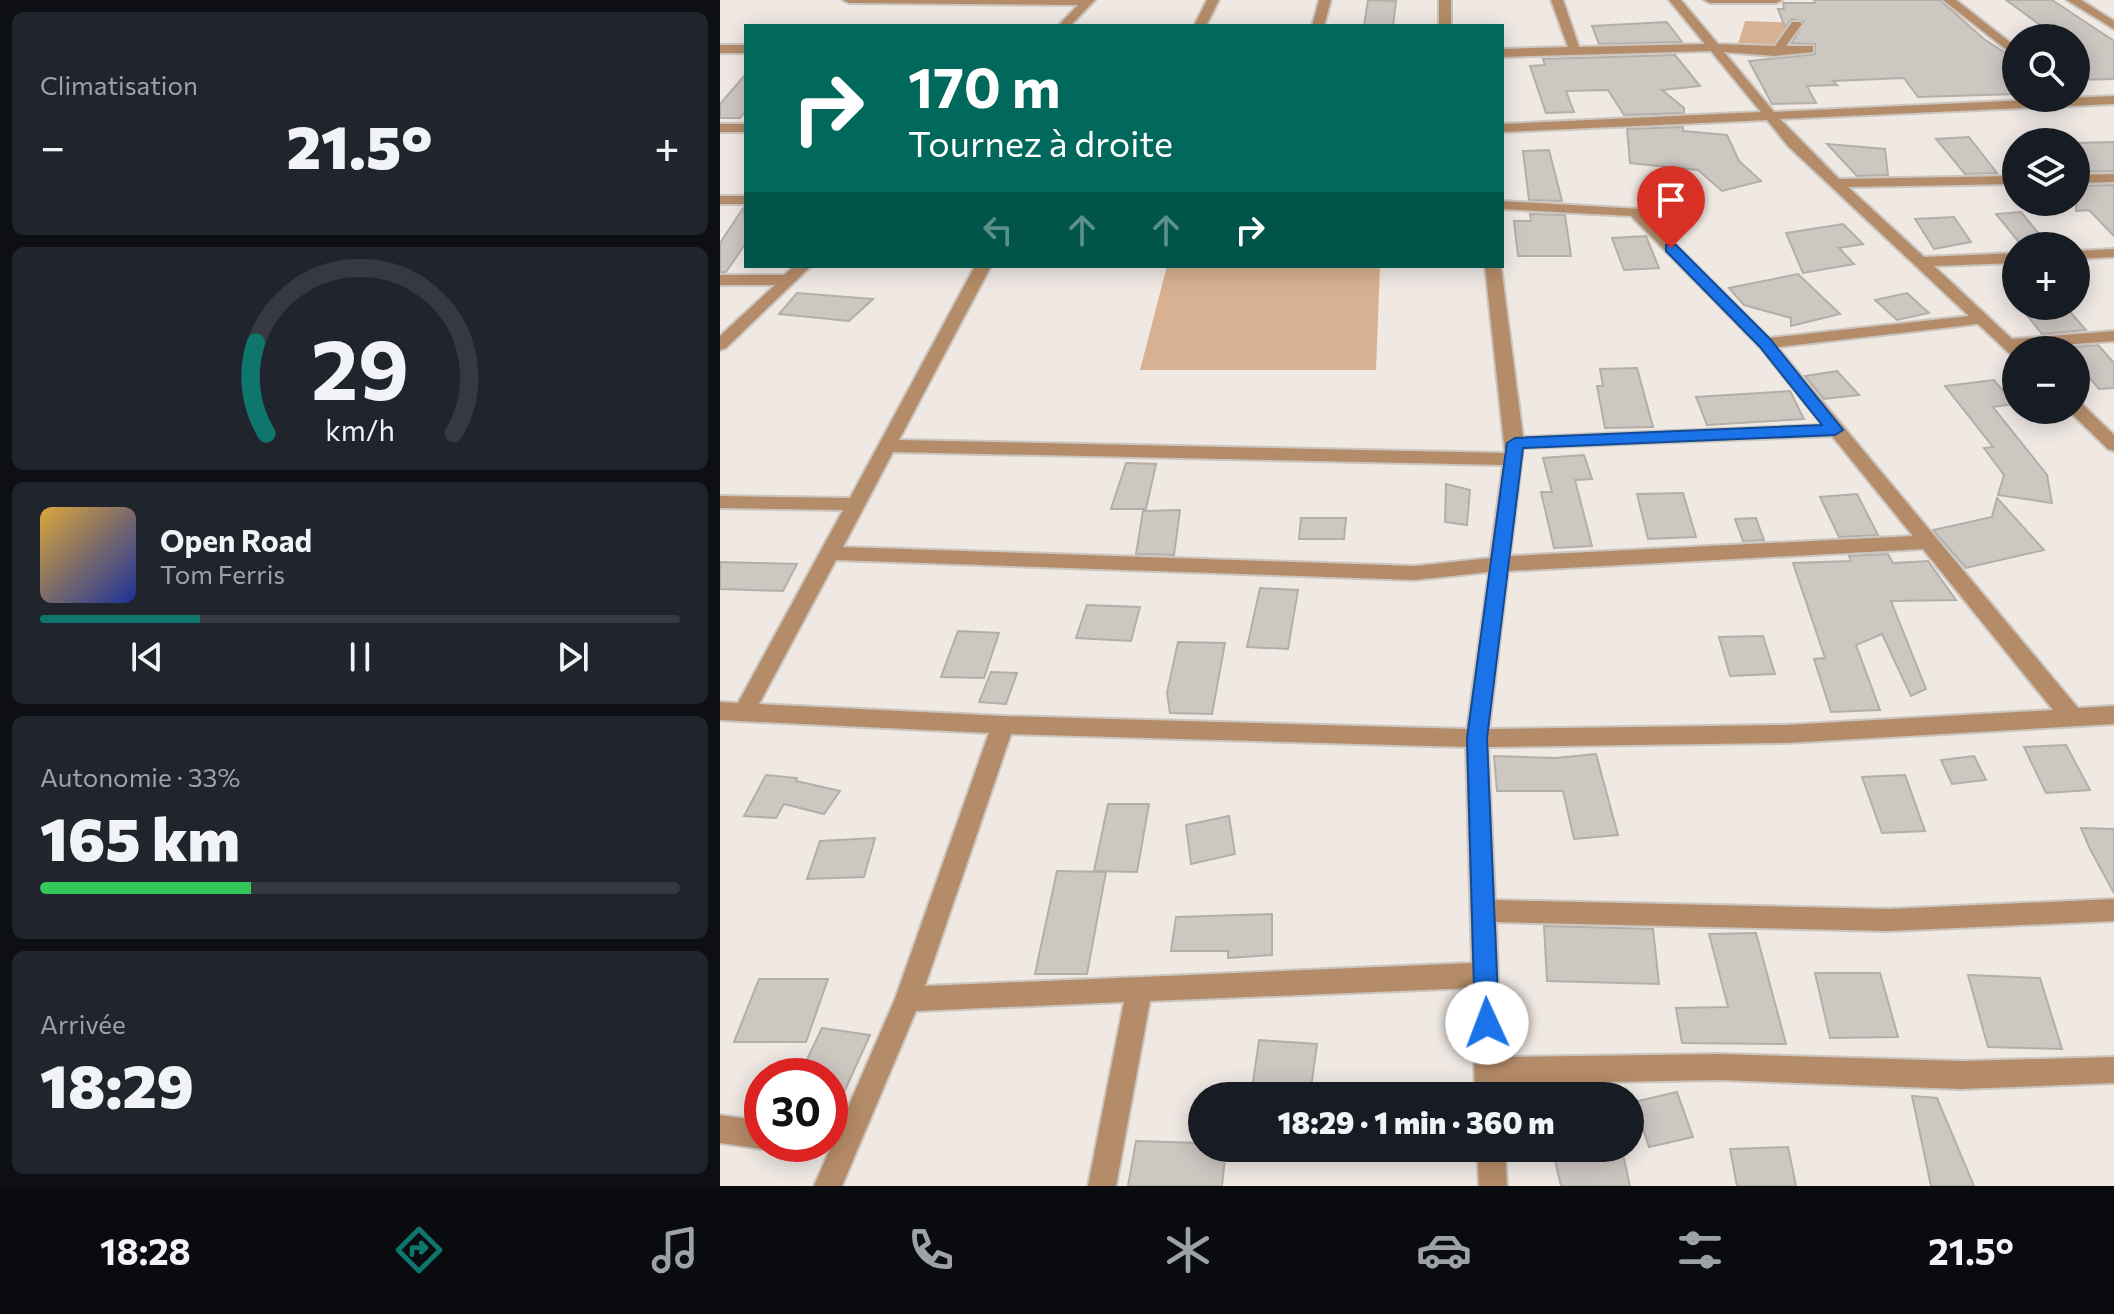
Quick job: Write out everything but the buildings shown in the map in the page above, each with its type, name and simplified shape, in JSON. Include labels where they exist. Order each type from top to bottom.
[{"type":"street","points":[[849,0],[1087,1]]},
{"type":"street","points":[[1201,24],[1213,0]]},
{"type":"street","points":[[1319,24],[1325,0]]},
{"type":"street","points":[[1445,0],[1445,24]]},
{"type":"street","points":[[1557,0],[1575,51]]},
{"type":"street","points":[[1675,0],[1768,116],[2002,338]]},
{"type":"street","points":[[1710,0],[1776,0]]},
{"type":"street","points":[[1949,0],[2002,42]]},
{"type":"street","points":[[2073,0],[2114,26]]},
{"type":"street","points":[[1066,24],[1087,1]]},
{"type":"street","points":[[1727,63],[1782,50],[1796,24]]},
{"type":"street","points":[[1504,53],[1715,47],[1809,49]]},
{"type":"street","points":[[720,49],[744,49]]},
{"type":"street","points":[[2090,101],[2112,102]]},
{"type":"street","points":[[1504,128],[2002,103]]},
{"type":"street","points":[[720,128],[744,128]]},
{"type":"street","points":[[2090,179],[2114,178]]},
{"type":"street","points":[[1839,183],[2002,180]]},
{"type":"street","points":[[720,200],[744,200]]},
{"type":"street","points":[[1504,205],[1635,212],[1765,343],[2072,717]]},
{"type":"street","points":[[2090,254],[2114,253]]},
{"type":"street","points":[[1923,262],[2002,259]]},
{"type":"street","points":[[720,345],[801,268]]},
{"type":"street","points":[[745,711],[982,268]]},
{"type":"street","points":[[1489,1082],[1477,738],[1514,451],[1493,268]]},
{"type":"street","points":[[720,280],[789,280]]},
{"type":"street","points":[[1765,343],[1981,319]]},
{"type":"street","points":[[2090,339],[2114,336]]},
{"type":"street","points":[[2090,421],[2114,421]]},
{"type":"street","points":[[2090,421],[2114,445]]},
{"type":"street","points":[[887,446],[1514,451],[1835,430]]},
{"type":"street","points":[[720,502],[856,504]]},
{"type":"street","points":[[830,553],[1415,573],[1500,564],[1930,542]]},
{"type":"street","points":[[720,711],[1003,725],[1477,738],[1786,734],[2114,715]]},
{"type":"street","points":[[848,1121],[908,999],[1003,725]]},
{"type":"street","points":[[1483,911],[1889,920],[2114,910]]},
{"type":"street","points":[[908,999],[1485,975]]},
{"type":"street","points":[[1102,1186],[1139,990]]},
{"type":"street","points":[[1503,1082],[1720,1067],[1961,1075],[2114,1070]]},
{"type":"street","points":[[720,1129],[744,1132]]},
{"type":"street","points":[[828,1186],[833,1162]]},
{"type":"street","points":[[1492,1162],[1493,1186]]},
{"type":"shaded area","points":[[1745,21],[1801,23],[1783,50],[1738,44]]},
{"type":"shaded area","points":[[1166,268],[1380,268],[1376,370],[1140,370]]},
{"type":"route","points":[[1487,1023],[1477,738],[1515,443],[1835,430],[1765,343],[1708,289],[1671,248]]}]
